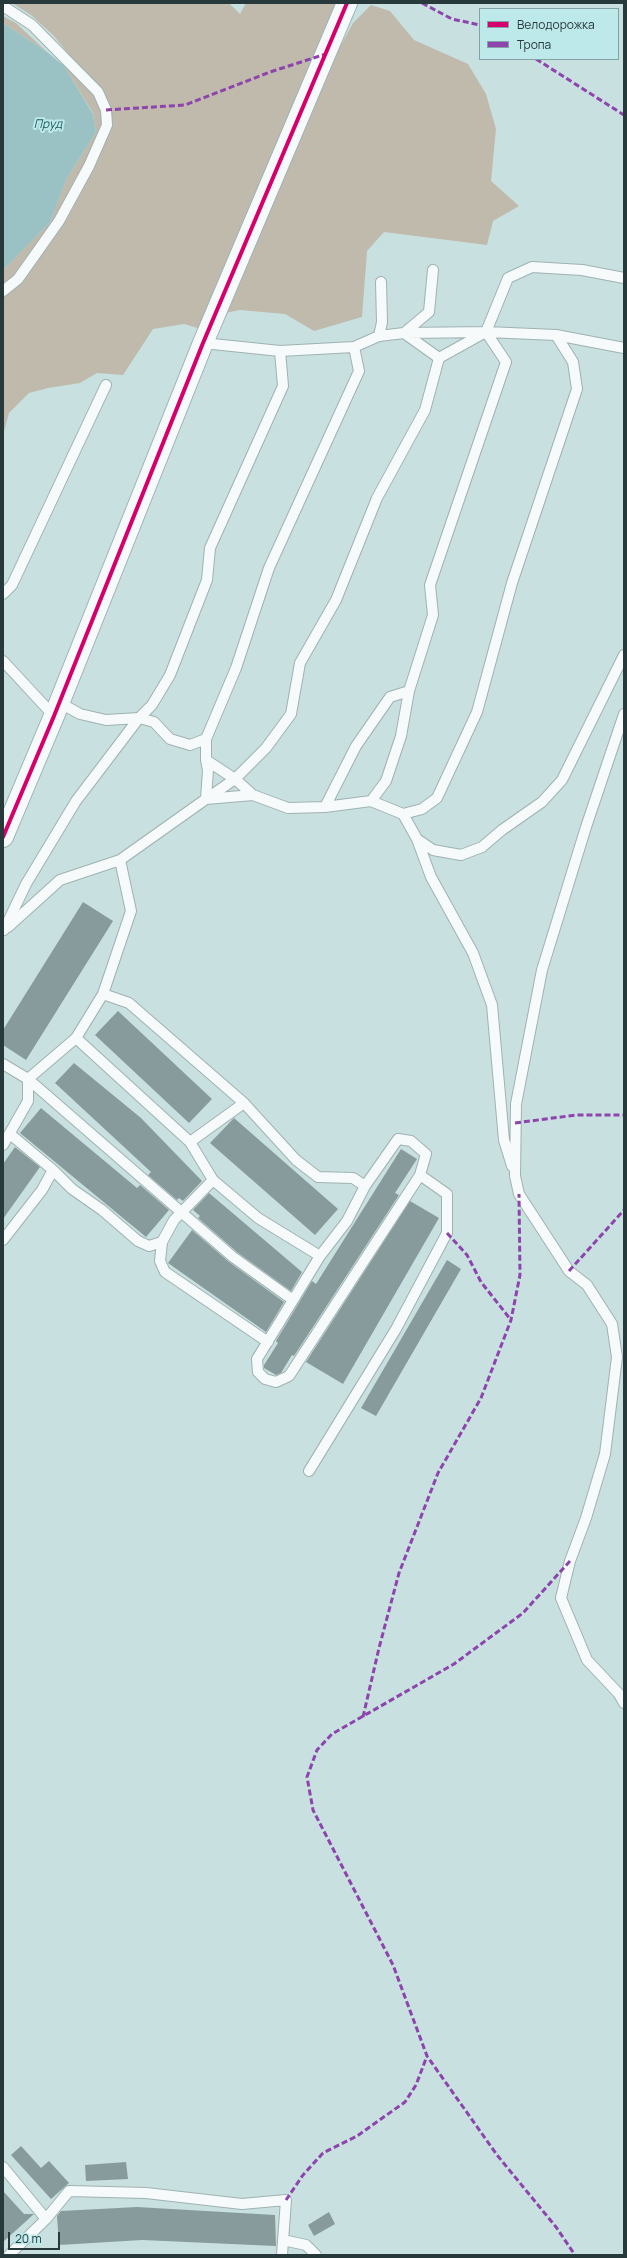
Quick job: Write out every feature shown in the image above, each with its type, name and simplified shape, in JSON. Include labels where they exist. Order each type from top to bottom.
[{"type":"street","points":[[3,837],[57,709],[203,343],[347,3]]},
{"type":"lane","points":[[3,6],[32,25],[98,92],[106,110],[107,126],[89,166],[59,221],[18,279],[3,291]]},
{"type":"lane","points":[[4,931],[60,880],[120,860],[235,778],[266,748],[290,714],[300,663],[336,600],[377,498],[425,410],[439,358],[486,332],[508,278],[532,267],[582,270],[624,278]]},
{"type":"lane","points":[[404,333],[429,312],[433,270]]},
{"type":"lane","points":[[379,336],[382,322],[381,282]]},
{"type":"lane","points":[[203,343],[280,351],[354,346],[379,336],[404,333],[486,332],[556,335],[624,348]]},
{"type":"lane","points":[[371,801],[386,781],[401,736],[409,691],[433,615],[430,585],[506,362],[486,332]]},
{"type":"lane","points":[[404,333],[439,358]]},
{"type":"lane","points":[[206,760],[235,778],[253,795],[288,808],[325,807],[371,801],[403,814],[422,809],[437,798],[477,712],[512,583],[577,389],[573,362],[556,335]]},
{"type":"lane","points":[[206,799],[208,770],[206,760],[206,739],[236,668],[269,568],[360,371],[354,346]]},
{"type":"lane","points":[[4,931],[26,884],[76,801],[139,718],[152,705],[170,675],[207,580],[210,548],[283,386],[280,351]]},
{"type":"lane","points":[[3,594],[12,585],[106,385]]},
{"type":"lane","points":[[417,839],[433,850],[461,856],[482,847],[502,830],[542,802],[562,780],[624,655]]},
{"type":"lane","points":[[3,661],[57,709],[106,720],[139,718],[154,722],[170,739],[190,745],[206,739]]},
{"type":"lane","points":[[325,807],[356,746],[390,697],[409,691]]},
{"type":"lane","points":[[515,1176],[516,1104],[542,970],[586,827],[624,714]]},
{"type":"lane","points":[[206,799],[253,795]]},
{"type":"lane","points":[[403,814],[417,839],[431,876],[473,953],[492,1005],[504,1140],[519,1194],[569,1271],[587,1285],[612,1324],[617,1357],[605,1454],[586,1518],[570,1561],[561,1598],[587,1660],[620,1694],[624,1703]]},
{"type":"lane","points":[[3,1145],[28,1101],[28,1079],[76,1038],[103,994],[131,911],[120,860]]},
{"type":"lane","points":[[103,994],[129,1003],[244,1103],[296,1160],[318,1177],[353,1178],[365,1186]]},
{"type":"lane","points":[[76,1038],[190,1142],[214,1180],[258,1218],[320,1256]]},
{"type":"lane","points":[[3,1064],[28,1079],[233,1256],[293,1300]]},
{"type":"lane","points":[[190,1142],[244,1103]]},
{"type":"lane","points":[[10,1134],[53,1170],[72,1189],[102,1210],[138,1241],[149,1246],[162,1242]]},
{"type":"lane","points":[[398,1139],[411,1141],[426,1154],[420,1175],[289,1376],[276,1382],[265,1379],[258,1372],[258,1359],[320,1256],[347,1221],[365,1186],[398,1139]]},
{"type":"lane","points":[[3,1240],[42,1190],[53,1170]]},
{"type":"lane","points":[[309,1471],[396,1329],[448,1233],[447,1194],[420,1175]]},
{"type":"lane","points":[[214,1180],[174,1220],[162,1242],[160,1261],[166,1272],[268,1342]]},
{"type":"lane","points":[[3,2168],[46,2219]]},
{"type":"lane","points":[[9,2255],[46,2219],[69,2191],[146,2193],[242,2204],[286,2200],[282,2255]]},
{"type":"lane","points":[[283,2240],[306,2245],[316,2255]]},
{"type":"lane","points":[[3,2252],[6,2255]]},
{"type":"shaded area","points":[[12,3],[229,3],[240,14],[246,3],[338,3],[201,329],[184,324],[153,329],[123,375],[97,373],[80,383],[48,388],[29,393],[9,413],[3,435],[3,270],[50,222],[67,178],[96,132],[93,113],[64,66],[68,53],[53,35],[31,15]]},
{"type":"shaded area","points":[[371,5],[390,11],[414,40],[468,64],[486,94],[496,129],[491,181],[519,206],[493,221],[487,245],[384,232],[367,251],[362,317],[314,331],[285,314],[240,310],[225,313],[335,56],[353,23]]},
{"type":"shaded area","points":[[3,16],[16,23],[47,52],[3,23]]},
{"type":"water","name":"Пруд","points":[[3,23],[47,52],[64,66],[93,114],[96,132],[67,178],[50,222],[3,270]]},
{"type":"building","points":[[83,902],[113,921],[26,1060],[3,1045],[3,1030]]},
{"type":"building","points":[[118,1011],[212,1099],[189,1123],[95,1035]]},
{"type":"building","points":[[74,1063],[141,1118],[202,1181],[183,1201],[179,1198],[177,1200],[148,1175],[151,1172],[55,1083]]},
{"type":"building","points":[[41,1108],[137,1188],[140,1185],[169,1210],[146,1237],[20,1133]]},
{"type":"building","points":[[234,1118],[338,1209],[315,1235],[210,1143]]},
{"type":"building","points":[[15,1147],[40,1167],[3,1219],[3,1164]]},
{"type":"building","points":[[401,1149],[417,1159],[395,1193],[399,1195],[294,1356],[292,1355],[281,1373],[276,1375],[264,1368],[264,1365],[278,1343],[276,1341],[312,1281],[316,1284]]},
{"type":"building","points":[[209,1193],[302,1272],[291,1291],[237,1252],[198,1218],[200,1216],[193,1210]]},
{"type":"building","points":[[410,1201],[439,1218],[343,1384],[306,1362]]},
{"type":"building","points":[[192,1230],[229,1262],[284,1302],[266,1332],[168,1263]]},
{"type":"building","points":[[447,1260],[461,1269],[376,1416],[361,1408]]},
{"type":"building","points":[[21,2146],[41,2168],[49,2161],[69,2183],[51,2199],[11,2155]]},
{"type":"building","points":[[126,2162],[128,2179],[86,2181],[85,2165]]},
{"type":"building","points":[[3,2191],[24,2214],[34,2214],[3,2242]]},
{"type":"building","points":[[137,2207],[275,2215],[276,2246],[142,2240],[59,2245],[57,2216],[61,2211]]},
{"type":"building","points":[[329,2212],[335,2224],[314,2236],[308,2225]]},
{"type":"marked path","points":[[422,3],[452,19],[479,25]]},
{"type":"marked path","points":[[106,110],[185,105],[270,72],[326,54]]},
{"type":"marked path","points":[[538,60],[624,115]]},
{"type":"marked path","points":[[515,1123],[576,1115],[624,1115]]},
{"type":"marked path","points":[[363,1717],[379,1648],[399,1573],[438,1473],[481,1398],[511,1320],[520,1275],[519,1194]]},
{"type":"marked path","points":[[569,1271],[624,1210]]},
{"type":"marked path","points":[[447,1233],[467,1255],[481,1282],[511,1320]]},
{"type":"marked path","points":[[570,1561],[523,1613],[454,1664],[332,1734],[317,1750],[307,1777],[313,1810],[393,1965],[427,2056],[497,2155],[556,2227],[575,2255]]},
{"type":"marked path","points":[[286,2200],[303,2175],[323,2153],[357,2136],[405,2102],[416,2085],[427,2056]]},
{"type":"cycle path","points":[[3,837],[54,716],[203,343],[347,3]]}]
